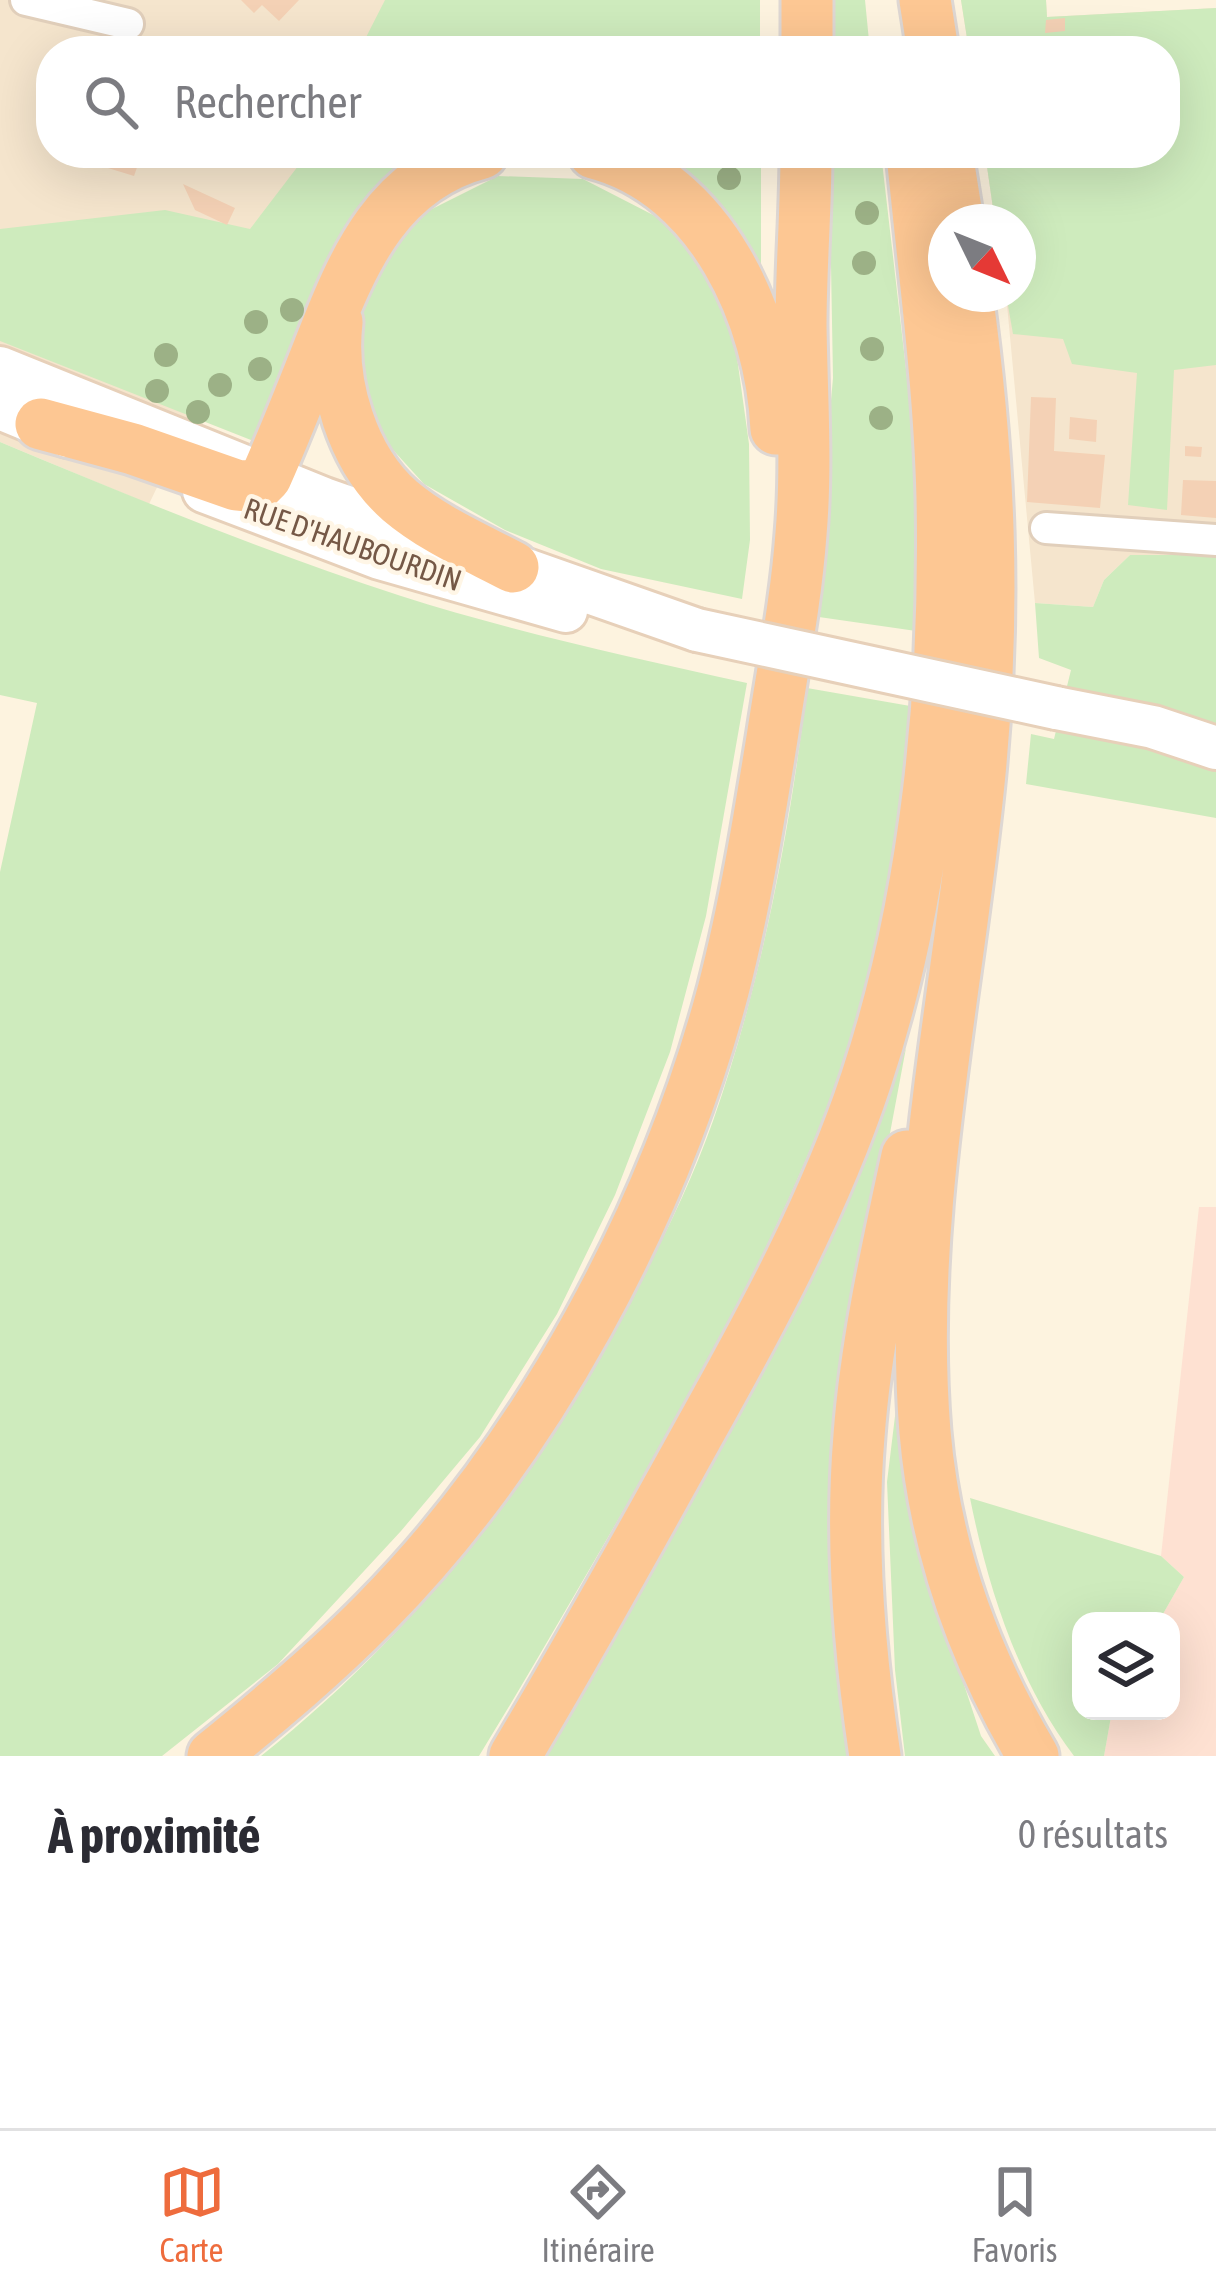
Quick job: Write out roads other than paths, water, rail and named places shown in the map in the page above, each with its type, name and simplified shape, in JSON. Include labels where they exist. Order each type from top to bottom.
[{"type":"highway","points":[[806,36],[807,0]]},
{"type":"highway","points":[[899,0],[902,36]]},
{"type":"highway","points":[[925,0],[931,36]]},
{"type":"highway","points":[[19,399],[134,449],[248,488],[266,477],[346,280],[370,233],[394,202],[442,168]]},
{"type":"highway","points":[[632,168],[687,210],[734,274],[761,336],[776,418],[779,688]]},
{"type":"highway","points":[[218,1750],[319,1669],[364,1624],[446,1531],[518,1434],[627,1248],[680,1126],[723,990],[760,817],[802,533],[806,168]]},
{"type":"highway","points":[[514,1756],[659,1505],[786,1271],[842,1146],[886,1013],[918,851],[931,754],[940,623],[938,428],[913,168]]},
{"type":"highway","points":[[949,168],[955,204]]},
{"type":"highway","points":[[346,280],[336,323],[335,371],[362,447],[389,490],[405,505],[513,567]]},
{"type":"highway","points":[[969,312],[986,463],[992,594],[980,775],[926,1265],[925,1434],[943,1539],[963,1611],[1003,1704],[1033,1756]]},
{"type":"highway","points":[[874,1756],[857,1594],[859,1436],[889,1241],[959,934]]},
{"type":"main road","name":"RUE D'HAUBOURDIN","points":[[19,399],[228,501],[421,571],[590,617],[697,630],[1153,728],[1216,748]]},
{"type":"main road","name":"RUE D'HAUBOURDIN","points":[[266,477],[697,630]]},
{"type":"street","points":[[26,0],[128,24]]},
{"type":"street","points":[[1046,528],[1216,540]]}]
